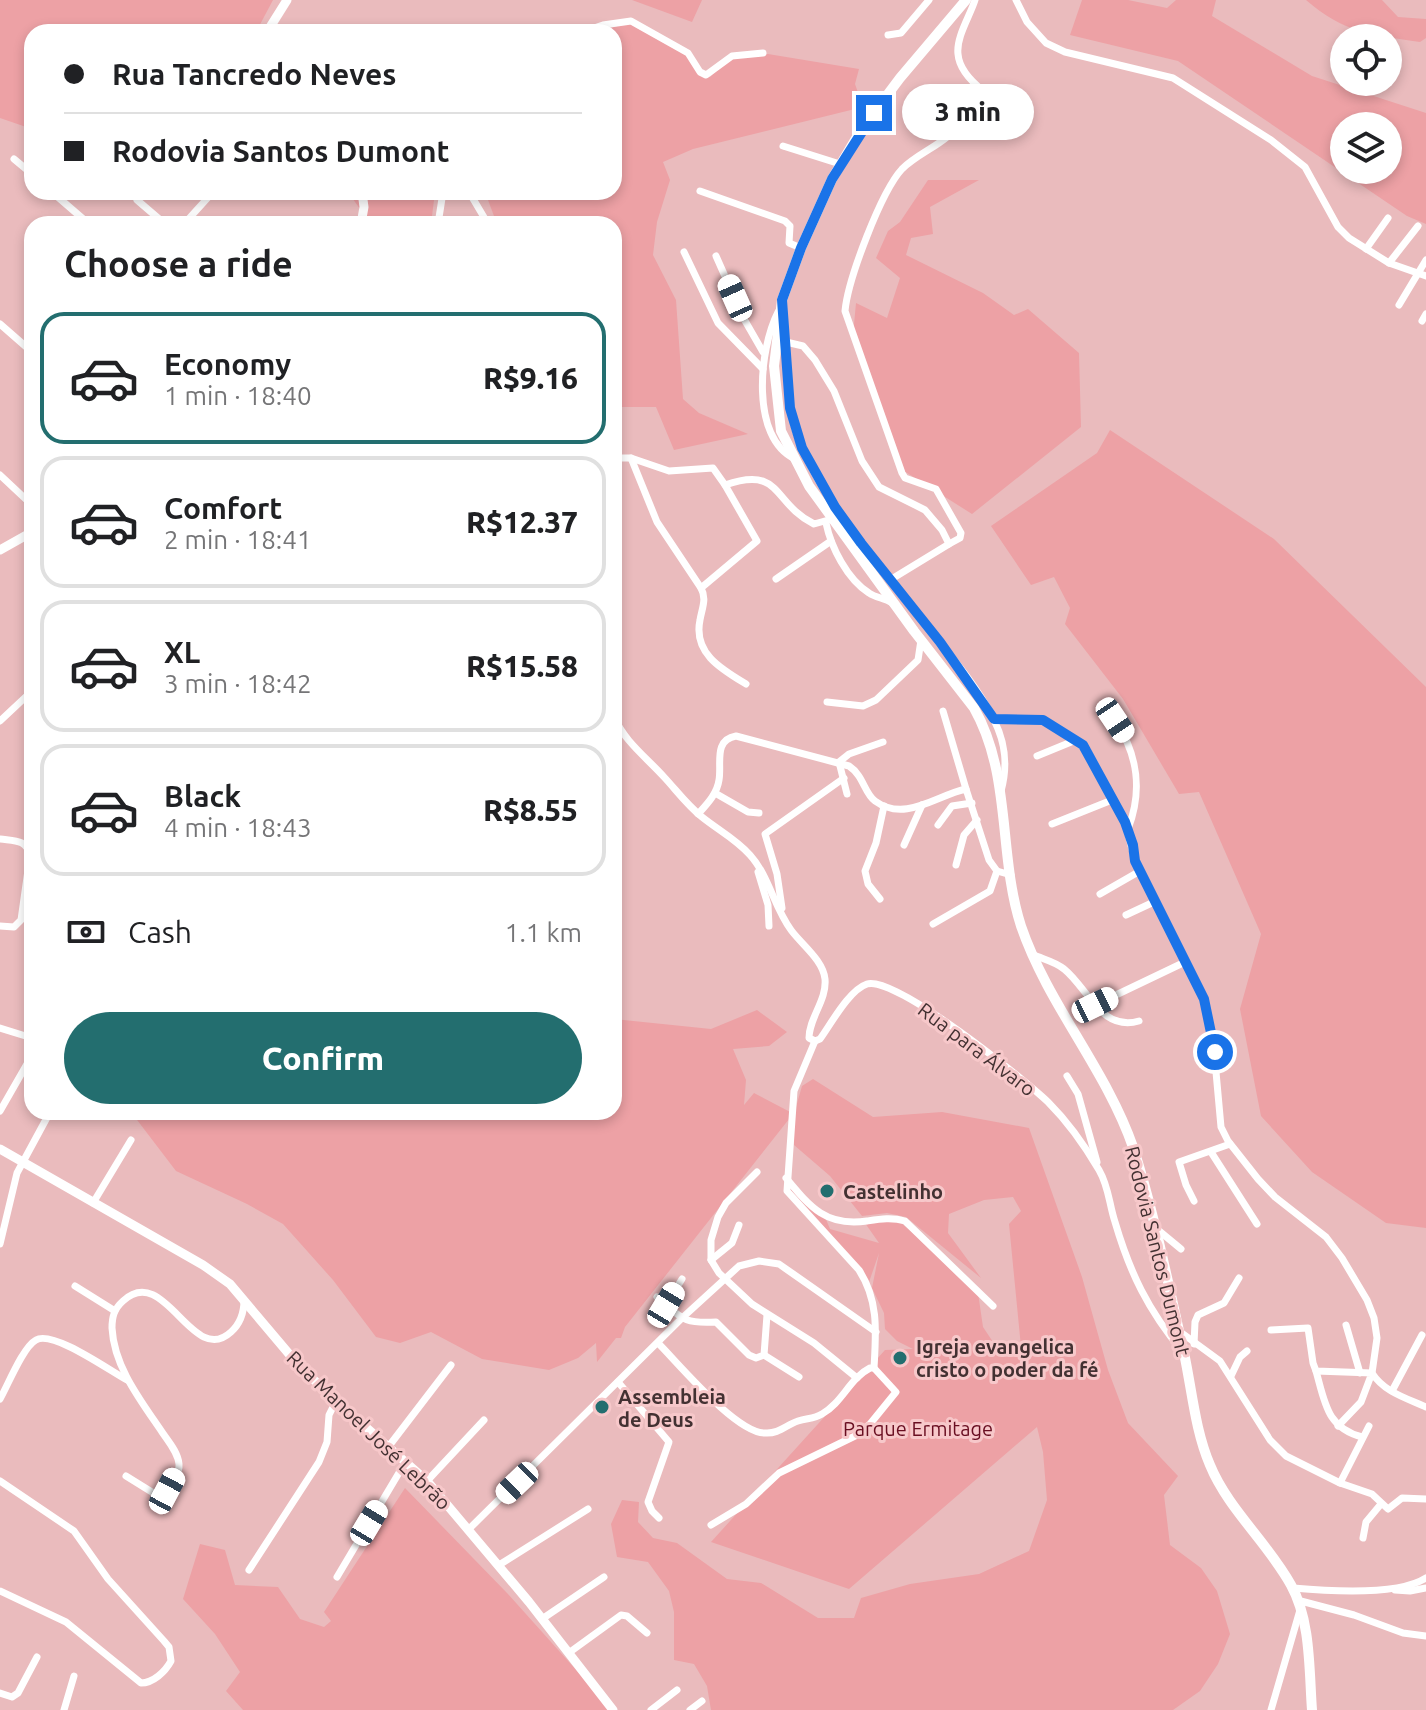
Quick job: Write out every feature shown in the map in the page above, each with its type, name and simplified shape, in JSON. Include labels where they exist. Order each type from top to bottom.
[{"type":"highway","name":"Rodovia Santos Dumont","points":[[966,0],[861,130],[840,164],[801,248],[780,304],[774,366],[781,431],[829,521],[960,689],[982,722],[995,759],[1011,875],[1022,927],[1119,1112],[1141,1172],[1156,1228],[1202,1446],[1211,1468],[1293,1588],[1307,1646],[1312,1710]]},
{"type":"main road","points":[[272,24],[287,0]]},
{"type":"main road","points":[[0,550],[24,536]]},
{"type":"main road","name":"Rua Manoel José Lebrão","points":[[0,1149],[213,1271],[259,1316],[295,1361],[427,1481],[570,1652],[613,1710]]},
{"type":"street","points":[[888,35],[901,33],[929,0]]},
{"type":"street","points":[[975,0],[957,54],[975,86],[1025,117]]},
{"type":"street","points":[[972,11],[983,0]]},
{"type":"street","points":[[1016,0],[1027,22],[1046,43],[1065,52],[1173,78],[1271,140],[1305,167],[1338,227],[1389,263],[1426,276]]},
{"type":"street","points":[[610,24],[631,21],[688,53],[700,72],[706,75],[732,56],[763,53]]},
{"type":"street","points":[[890,580],[960,538],[961,533],[936,489],[905,478],[902,473],[845,311],[850,286],[890,185],[904,168],[948,137],[959,124],[977,115],[971,98],[975,86]]},
{"type":"street","points":[[783,146],[840,164]]},
{"type":"street","points":[[14,159],[24,167]]},
{"type":"street","points":[[700,191],[785,221],[790,226],[789,243],[801,248]]},
{"type":"street","points":[[61,200],[80,216]]},
{"type":"street","points":[[137,200],[156,216]]},
{"type":"street","points":[[191,216],[206,200]]},
{"type":"street","points":[[1366,249],[1388,218]]},
{"type":"street","points":[[1389,263],[1418,226]]},
{"type":"street","points":[[684,252],[718,323],[763,369]]},
{"type":"street","points":[[716,256],[744,319],[763,352]]},
{"type":"street","points":[[1399,305],[1426,260]]},
{"type":"street","points":[[780,304],[790,408],[802,448],[825,492],[940,642],[994,719],[1006,764],[1001,793]]},
{"type":"street","points":[[780,304],[763,352],[765,410],[768,429],[780,449],[795,459]]},
{"type":"street","points":[[0,324],[24,345]]},
{"type":"street","points":[[786,342],[803,346],[815,360],[834,391],[862,461],[879,487],[919,505],[942,530],[949,544]]},
{"type":"street","points":[[765,410],[776,403],[790,408]]},
{"type":"street","points":[[768,429],[781,431],[794,423]]},
{"type":"street","points":[[622,458],[669,471],[713,468],[725,485],[757,541],[701,588]]},
{"type":"street","points":[[631,458],[657,522],[705,594],[699,628],[703,650],[711,661],[746,684]]},
{"type":"street","points":[[0,475],[24,498]]},
{"type":"street","points":[[725,485],[742,479],[768,482],[775,486],[798,515],[814,524],[829,521],[831,541],[857,582],[872,596],[889,600],[914,631]]},
{"type":"street","points":[[776,579],[831,541]]},
{"type":"street","points":[[827,702],[863,706],[876,700],[918,660],[921,640]]},
{"type":"street","points":[[0,721],[24,698]]},
{"type":"street","points":[[943,711],[987,856],[997,871],[1011,875]]},
{"type":"street","points":[[994,719],[1043,720],[1087,750],[1128,829],[1134,858],[1208,1012],[1215,1052],[1220,1120],[1230,1144],[1275,1197],[1326,1237],[1367,1300],[1377,1338],[1372,1373],[1361,1402],[1338,1426]]},
{"type":"street","points":[[1115,720],[1135,760],[1136,804],[1128,829]]},
{"type":"street","points":[[622,729],[635,749],[698,814],[732,838],[757,866],[791,930],[816,960],[825,977],[821,1001],[809,1035],[815,1041],[794,1091],[787,1191],[859,1270],[868,1285],[874,1302],[874,1368],[896,1392],[870,1424],[846,1442],[779,1473],[746,1504],[711,1525]]},
{"type":"street","points":[[698,814],[715,793],[720,780],[719,758],[723,744],[731,737],[839,762],[856,770],[871,798],[884,806],[907,810],[940,795],[966,789]]},
{"type":"street","points":[[1037,756],[1076,740]]},
{"type":"street","points":[[839,762],[849,754],[883,742]]},
{"type":"street","points":[[839,762],[847,794]]},
{"type":"street","points":[[782,915],[777,874],[765,834],[844,778]]},
{"type":"street","points":[[715,793],[748,812],[759,813]]},
{"type":"street","points":[[1052,824],[1112,800]]},
{"type":"street","points":[[938,825],[952,806],[972,803]]},
{"type":"street","points":[[904,845],[922,805]]},
{"type":"street","points":[[880,899],[868,884],[865,871],[876,843],[884,806]]},
{"type":"street","points":[[956,865],[964,835],[977,820]]},
{"type":"street","points":[[0,839],[24,843]]},
{"type":"street","points":[[757,866],[768,905],[769,926]]},
{"type":"street","points":[[933,924],[990,891],[997,871]]},
{"type":"street","points":[[1100,894],[1140,871]]},
{"type":"street","points":[[0,926],[14,927],[21,920],[24,899]]},
{"type":"street","points":[[1126,915],[1156,901]]},
{"type":"street","points":[[1034,955],[1064,969],[1095,1005],[1116,1023],[1139,1021]]},
{"type":"street","points":[[1095,1005],[1185,962]]},
{"type":"street","name":"Rua para Álvaro","points":[[815,1041],[853,994],[873,984],[898,993],[939,1017],[1001,1062],[1048,1102],[1078,1136],[1107,1185],[1114,1220],[1134,1276],[1152,1313],[1184,1353]]},
{"type":"street","points":[[1,1029],[24,1036]]},
{"type":"street","points":[[0,1111],[24,1069]]},
{"type":"street","points":[[1067,1076],[1078,1094],[1100,1172]]},
{"type":"street","points":[[0,1244],[22,1161],[45,1120]]},
{"type":"street","points":[[93,1203],[131,1140]]},
{"type":"street","points":[[1194,1201],[1178,1164],[1230,1144]]},
{"type":"street","points":[[1211,1152],[1257,1224]]},
{"type":"street","points":[[757,1172],[726,1203],[718,1217],[711,1240],[711,1260],[724,1277],[767,1315],[814,1343],[857,1378]]},
{"type":"street","points":[[786,1178],[820,1213],[833,1220],[861,1222],[895,1218],[905,1221],[993,1306]]},
{"type":"street","points":[[711,1260],[732,1243],[739,1225]]},
{"type":"street","points":[[1156,1228],[1181,1249]]},
{"type":"street","points":[[469,1529],[724,1277],[739,1266],[748,1263],[779,1264],[876,1332]]},
{"type":"street","points":[[1194,1344],[1198,1315],[1224,1303],[1239,1278]]},
{"type":"street","points":[[666,1305],[682,1279]]},
{"type":"street","points":[[75,1286],[115,1311]]},
{"type":"street","points":[[126,1476],[162,1495],[178,1471],[179,1463],[129,1381],[114,1340],[112,1323],[115,1311],[127,1297],[146,1294],[166,1302],[203,1338],[212,1339],[226,1336],[240,1322],[259,1316]]},
{"type":"street","points":[[657,1297],[681,1319],[699,1324],[716,1322],[749,1355],[756,1358],[764,1355]]},
{"type":"street","points":[[240,1322],[244,1300]]},
{"type":"street","points":[[764,1355],[767,1315]]},
{"type":"street","points":[[1346,1325],[1360,1373]]},
{"type":"street","points":[[1271,1330],[1308,1328],[1313,1363],[1331,1417],[1345,1433],[1362,1437]]},
{"type":"street","points":[[1177,1329],[1220,1361],[1278,1449],[1299,1464],[1372,1494],[1388,1509],[1402,1498],[1426,1499]]},
{"type":"street","points":[[1392,1391],[1422,1335]]},
{"type":"street","points":[[0,1399],[28,1349],[43,1337],[62,1343],[129,1381]]},
{"type":"street","points":[[658,1343],[724,1410],[758,1433],[780,1432],[796,1422],[822,1414],[867,1369],[874,1368]]},
{"type":"street","points":[[1231,1376],[1240,1357],[1247,1351]]},
{"type":"street","points":[[764,1355],[799,1377]]},
{"type":"street","points":[[389,1446],[451,1365]]},
{"type":"street","points":[[1316,1371],[1372,1373]]},
{"type":"street","points":[[1372,1373],[1392,1391],[1426,1407]]},
{"type":"street","points":[[618,1382],[669,1442],[648,1502],[659,1518]]},
{"type":"street","points":[[249,1570],[319,1462],[327,1442],[329,1415],[336,1401]]},
{"type":"street","points":[[427,1481],[484,1420]]},
{"type":"street","points":[[1340,1483],[1369,1426]]},
{"type":"street","points":[[337,1577],[406,1461]]},
{"type":"street","points":[[0,1591],[75,1628],[141,1683],[150,1681],[168,1665],[171,1655],[164,1641],[108,1579],[74,1531],[2,1486]]},
{"type":"street","points":[[1363,1538],[1366,1522],[1381,1504]]},
{"type":"street","points":[[499,1565],[588,1509]]},
{"type":"street","points":[[542,1619],[604,1577]]},
{"type":"street","points":[[1293,1588],[1338,1591],[1411,1586],[1426,1578]]},
{"type":"street","points":[[1381,1588],[1410,1591],[1426,1588]]},
{"type":"street","points":[[1271,1710],[1298,1605],[1354,1615],[1403,1633],[1426,1636]]},
{"type":"street","points":[[570,1652],[621,1615],[627,1616],[647,1633]]},
{"type":"street","points":[[0,1693],[12,1697],[18,1693],[37,1657]]},
{"type":"street","points":[[64,1710],[74,1676]]},
{"type":"street","points":[[651,1710],[677,1690]]},
{"type":"street","points":[[690,1710],[702,1701]]},
{"type":"green space","points":[[0,0],[273,0],[260,24],[24,24],[24,126],[0,118]]},
{"type":"green space","points":[[632,0],[702,0],[692,22]]},
{"type":"green space","points":[[1082,0],[1128,0],[1167,8],[1176,0],[1216,0],[1212,16],[1312,76],[1330,82],[1330,96],[1374,96],[1426,113],[1426,224],[1407,216],[1360,184],[1402,184],[1402,112],[1330,112],[1330,164],[1178,61],[1070,35]]},
{"type":"green space","points":[[1306,0],[1382,0],[1398,17],[1426,19],[1426,38],[1420,42],[1402,39],[1402,24],[1342,24]]},
{"type":"green space","points":[[628,23],[688,56],[710,77],[731,58],[768,54],[859,69],[855,84],[863,107],[693,149],[663,162],[670,180],[657,222],[653,255],[676,300],[683,399],[699,413],[748,434],[674,450],[656,407],[622,407],[622,216],[494,216],[488,200],[622,200],[622,25]]},
{"type":"green space","points":[[928,180],[979,180],[930,207],[933,234],[911,238],[906,255],[983,293],[1014,315],[1028,309],[1079,353],[1081,427],[972,514],[904,471],[853,335],[856,303],[887,318],[900,278],[876,258],[888,231],[900,222]]},
{"type":"green space","points":[[354,200],[434,200],[432,216],[360,216],[360,209]]},
{"type":"green space","points":[[1110,430],[1274,539],[1426,687],[1426,1228],[1386,1223],[1312,1172],[1261,1116],[1240,1009],[1261,934],[1199,792],[1179,794],[1123,699],[1065,624],[1070,608],[1054,577],[1031,585],[991,526],[1097,453]]},
{"type":"green space","name":"Parque Ermitage","points":[[757,1010],[787,1032],[769,1046],[733,1049],[746,1080],[744,1105],[754,1093],[794,1114],[802,1086],[813,1079],[873,1117],[942,1112],[1029,1128],[1082,1277],[1108,1370],[1128,1423],[1178,1476],[1164,1495],[1170,1545],[1201,1568],[1217,1591],[1230,1634],[1218,1664],[1200,1691],[1173,1710],[711,1710],[707,1686],[694,1664],[674,1660],[674,1612],[669,1591],[648,1562],[617,1557],[611,1524],[622,1500],[639,1502],[638,1522],[653,1538],[677,1543],[727,1579],[761,1583],[818,1618],[854,1618],[861,1598],[910,1584],[979,1574],[1029,1551],[1047,1500],[1043,1452],[1037,1427],[849,1589],[711,1542],[885,1350],[913,1349],[897,1341],[885,1329],[884,1313],[872,1288],[879,1253],[868,1285],[787,1186],[825,1217],[830,1229],[879,1243],[865,1223],[887,1220],[901,1223],[977,1286],[983,1327],[995,1345],[1021,1347],[1009,1224],[1021,1211],[1013,1197],[984,1200],[949,1214],[948,1233],[981,1278],[906,1217],[887,1213],[862,1216],[830,1176],[794,1145],[793,1114],[625,1327],[621,1338],[616,1338],[597,1362],[596,1343],[578,1358],[549,1370],[482,1359],[431,1332],[400,1343],[376,1337],[333,1280],[283,1224],[176,1171],[137,1120],[622,1120],[622,1020],[711,1029]]},
{"type":"green space","points":[[405,1488],[507,1593],[612,1710],[243,1710],[226,1691],[240,1672],[215,1634],[183,1599],[200,1544],[225,1550],[235,1585],[278,1587],[300,1619],[324,1627],[331,1621],[324,1612]]},
{"type":"place","name":"Castelinho","points":[[827,1191]]},
{"type":"place","name":"Igreja evangelica cristo o poder da fé","points":[[900,1358]]},
{"type":"place","name":"Assembleia de Deus","points":[[602,1407]]},
{"type":"route","points":[[874,113],[832,179],[782,300],[790,408],[802,448],[835,507],[940,642],[994,719],[1043,720],[1087,750],[1125,822],[1135,861],[1204,999],[1215,1052]]}]
